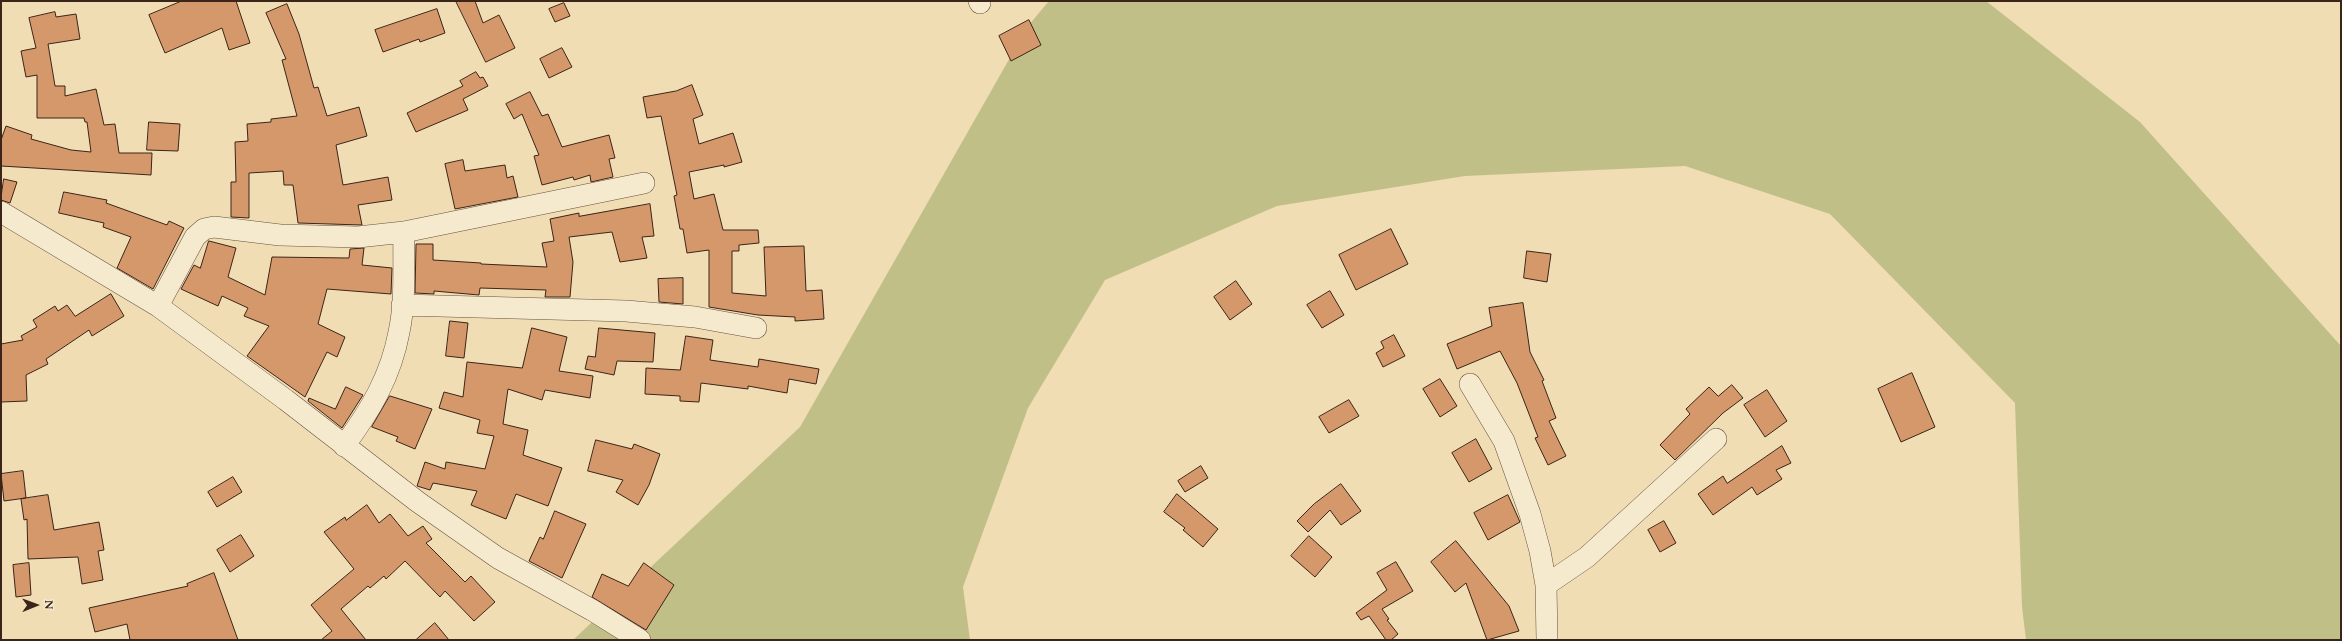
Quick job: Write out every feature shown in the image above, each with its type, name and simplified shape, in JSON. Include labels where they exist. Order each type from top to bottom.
[{"type":"street","points":[[158,306],[195,237],[204,229],[214,227],[280,235],[358,237],[404,232],[644,183]]},
{"type":"street","points":[[1,212],[158,306],[286,400],[418,502],[498,558],[592,610],[640,640]]},
{"type":"street","points":[[344,446],[366,416],[386,377],[399,332],[402,305],[404,232]]},
{"type":"street","points":[[402,305],[626,311],[695,317],[756,328]]},
{"type":"street","points":[[1470,384],[1504,441],[1530,514],[1540,551],[1546,585],[1547,640]]},
{"type":"street","points":[[1546,585],[1587,557],[1716,439]]},
{"type":"shaded area","points":[[1049,1],[1986,1],[2140,122],[2341,346],[2341,640],[2026,640],[2022,607],[2015,403],[1830,214],[1685,166],[1465,176],[1277,206],[1105,280],[1028,408],[963,587],[970,640],[573,640],[800,427],[1028,26]]},
{"type":"building","points":[[182,1],[236,1],[250,43],[229,50],[222,28],[165,53],[149,15]]},
{"type":"building","points":[[456,1],[475,1],[483,23],[499,15],[515,48],[486,62]]},
{"type":"building","points":[[564,3],[570,16],[555,22],[549,9]]},
{"type":"building","points":[[287,4],[299,34],[314,88],[318,87],[327,116],[359,107],[367,136],[336,145],[343,185],[388,177],[392,200],[358,205],[362,225],[298,223],[293,185],[284,185],[283,171],[249,173],[249,218],[231,217],[231,182],[236,182],[235,142],[248,141],[247,124],[271,122],[271,119],[297,116],[282,60],[286,59],[266,13]]},
{"type":"building","points":[[437,9],[445,33],[420,42],[419,39],[383,52],[375,30]]},
{"type":"building","points":[[55,12],[56,17],[76,14],[80,39],[48,44],[55,86],[65,86],[65,96],[96,89],[104,125],[115,124],[119,153],[152,153],[151,175],[1,166],[1,140],[6,126],[32,135],[31,139],[71,150],[91,152],[87,122],[85,122],[84,118],[37,118],[37,75],[26,77],[21,51],[36,48],[29,18]]},
{"type":"building","points":[[1029,20],[1041,45],[1011,61],[999,36]]},
{"type":"building","points":[[562,48],[572,67],[549,78],[540,59]]},
{"type":"building","points":[[476,72],[480,78],[483,77],[488,86],[463,99],[468,110],[416,132],[407,113],[463,86],[460,81]]},
{"type":"building","points":[[692,85],[703,115],[693,119],[699,144],[733,133],[742,162],[724,167],[724,165],[689,172],[694,199],[714,194],[723,230],[758,230],[759,243],[739,245],[739,251],[732,251],[732,293],[766,296],[764,247],[804,246],[806,291],[822,290],[824,319],[795,321],[795,317],[758,315],[709,307],[709,250],[687,253],[683,229],[680,229],[674,196],[677,195],[661,116],[647,118],[643,97],[676,91]]},
{"type":"building","points":[[530,92],[542,116],[548,114],[562,147],[609,135],[615,158],[609,159],[613,177],[591,182],[590,175],[574,180],[573,177],[542,185],[534,156],[539,155],[522,114],[514,119],[506,104]]},
{"type":"building","points":[[149,122],[180,124],[178,151],[147,150]]},
{"type":"building","points":[[463,160],[465,171],[505,165],[507,178],[513,176],[518,197],[455,209],[445,164]]},
{"type":"building","points":[[4,179],[17,182],[10,203],[1,200]]},
{"type":"building","points":[[64,192],[107,200],[106,203],[167,225],[169,221],[184,228],[153,289],[117,268],[131,237],[103,227],[104,223],[59,213]]},
{"type":"building","points":[[650,204],[654,236],[642,237],[647,258],[620,262],[612,232],[569,237],[573,262],[570,297],[545,297],[546,290],[480,288],[479,295],[434,291],[434,294],[415,293],[416,244],[433,244],[433,260],[547,267],[542,243],[554,241],[550,219],[579,213],[579,216]]},
{"type":"building","points":[[1391,229],[1408,264],[1356,290],[1339,255]]},
{"type":"building","points":[[209,241],[236,248],[228,277],[265,295],[272,257],[349,258],[350,249],[364,248],[362,265],[392,268],[391,294],[327,289],[318,324],[345,337],[337,357],[327,352],[305,397],[247,356],[269,326],[244,316],[248,308],[222,296],[218,306],[181,289],[194,265],[200,268]]},
{"type":"building","points":[[1527,251],[1551,254],[1547,282],[1524,278]]},
{"type":"building","points":[[683,278],[683,304],[659,302],[658,279]]},
{"type":"building","points":[[1236,281],[1252,304],[1230,320],[1214,297]]},
{"type":"building","points":[[1330,291],[1344,315],[1322,328],[1307,305]]},
{"type":"building","points":[[111,294],[124,316],[92,336],[89,330],[46,359],[48,364],[26,375],[27,401],[1,402],[1,344],[23,340],[21,336],[37,327],[33,320],[55,306],[58,311],[67,305],[75,316]]},
{"type":"building","points":[[1523,303],[1530,352],[1544,380],[1542,381],[1556,418],[1549,421],[1566,456],[1548,465],[1535,438],[1538,437],[1517,383],[1500,351],[1457,369],[1447,344],[1492,326],[1489,308]]},
{"type":"building","points":[[450,321],[468,323],[464,358],[446,356]]},
{"type":"building","points":[[532,328],[567,337],[559,371],[593,376],[590,398],[545,390],[542,400],[508,389],[503,424],[528,430],[523,455],[562,468],[548,506],[516,494],[506,519],[471,505],[477,491],[433,483],[430,490],[417,486],[425,462],[445,469],[446,462],[485,469],[494,436],[477,433],[480,420],[439,408],[444,392],[463,397],[467,362],[522,368]]},
{"type":"building","points":[[599,328],[655,333],[653,362],[617,361],[614,375],[585,369],[588,356],[595,357]]},
{"type":"building","points":[[1394,335],[1405,356],[1383,367],[1376,353],[1384,348],[1381,342]]},
{"type":"building","points":[[686,336],[713,340],[710,360],[758,367],[759,359],[819,369],[816,384],[789,379],[787,393],[748,386],[748,389],[701,383],[699,402],[680,401],[680,396],[645,394],[646,368],[680,370]]},
{"type":"building","points":[[1912,373],[1935,427],[1901,442],[1878,389]]},
{"type":"building","points":[[1440,379],[1457,406],[1440,417],[1423,389]]},
{"type":"building","points":[[1732,385],[1743,398],[1723,413],[1675,460],[1660,445],[1690,414],[1686,409],[1709,387],[1718,396]]},
{"type":"building","points":[[346,387],[363,395],[342,428],[308,401],[309,398],[335,409]]},
{"type":"building","points":[[1767,390],[1787,421],[1765,437],[1744,405]]},
{"type":"building","points":[[390,396],[432,409],[415,449],[396,441],[398,437],[372,427]]},
{"type":"building","points":[[1349,400],[1359,416],[1329,433],[1319,417]]},
{"type":"building","points":[[1476,439],[1492,469],[1469,482],[1452,453]]},
{"type":"building","points":[[596,440],[632,449],[634,444],[660,454],[649,485],[638,505],[616,492],[623,480],[588,471]]},
{"type":"building","points":[[1782,446],[1791,463],[1776,470],[1782,479],[1757,495],[1752,487],[1713,515],[1698,494],[1723,476],[1727,483]]},
{"type":"building","points":[[1201,466],[1208,478],[1185,492],[1178,481]]},
{"type":"building","points":[[23,471],[26,498],[4,501],[1,474]]},
{"type":"building","points":[[233,477],[242,492],[217,507],[208,492]]},
{"type":"building","points":[[1341,484],[1361,511],[1341,525],[1330,510],[1308,532],[1297,521],[1314,504]]},
{"type":"building","points":[[1177,494],[1218,529],[1203,547],[1183,530],[1185,528],[1164,512]]},
{"type":"building","points":[[48,495],[54,530],[99,522],[104,550],[98,551],[103,580],[82,584],[78,557],[28,559],[27,519],[24,520],[21,499]]},
{"type":"building","points":[[1508,495],[1520,522],[1488,540],[1474,513]]},
{"type":"building","points":[[367,505],[379,523],[390,514],[408,536],[423,526],[432,539],[426,543],[465,582],[471,576],[495,602],[474,621],[445,591],[440,597],[405,561],[386,579],[384,576],[370,588],[368,586],[341,609],[366,640],[321,640],[332,631],[311,605],[354,569],[324,532],[345,517],[346,520]]},
{"type":"building","points":[[555,511],[586,524],[562,578],[529,561],[540,537],[543,539]]},
{"type":"building","points":[[1664,521],[1676,543],[1660,552],[1648,530]]},
{"type":"building","points":[[241,535],[254,556],[230,572],[217,550]]},
{"type":"building","points":[[1309,536],[1332,557],[1315,577],[1291,556]]},
{"type":"building","points":[[1456,541],[1509,606],[1519,631],[1487,640],[1466,583],[1455,592],[1431,562]]},
{"type":"building","points":[[1396,562],[1413,591],[1382,609],[1389,619],[1387,620],[1398,634],[1391,640],[1386,640],[1369,616],[1361,620],[1356,613],[1387,590],[1377,573]]},
{"type":"building","points":[[29,563],[31,595],[16,597],[13,565]]},
{"type":"building","points":[[644,563],[674,585],[646,630],[592,597],[602,574],[628,586]]},
{"type":"building","points":[[214,573],[238,640],[130,640],[127,624],[95,632],[89,608],[188,586],[187,584]]},
{"type":"building","points":[[435,623],[449,640],[416,640]]}]
